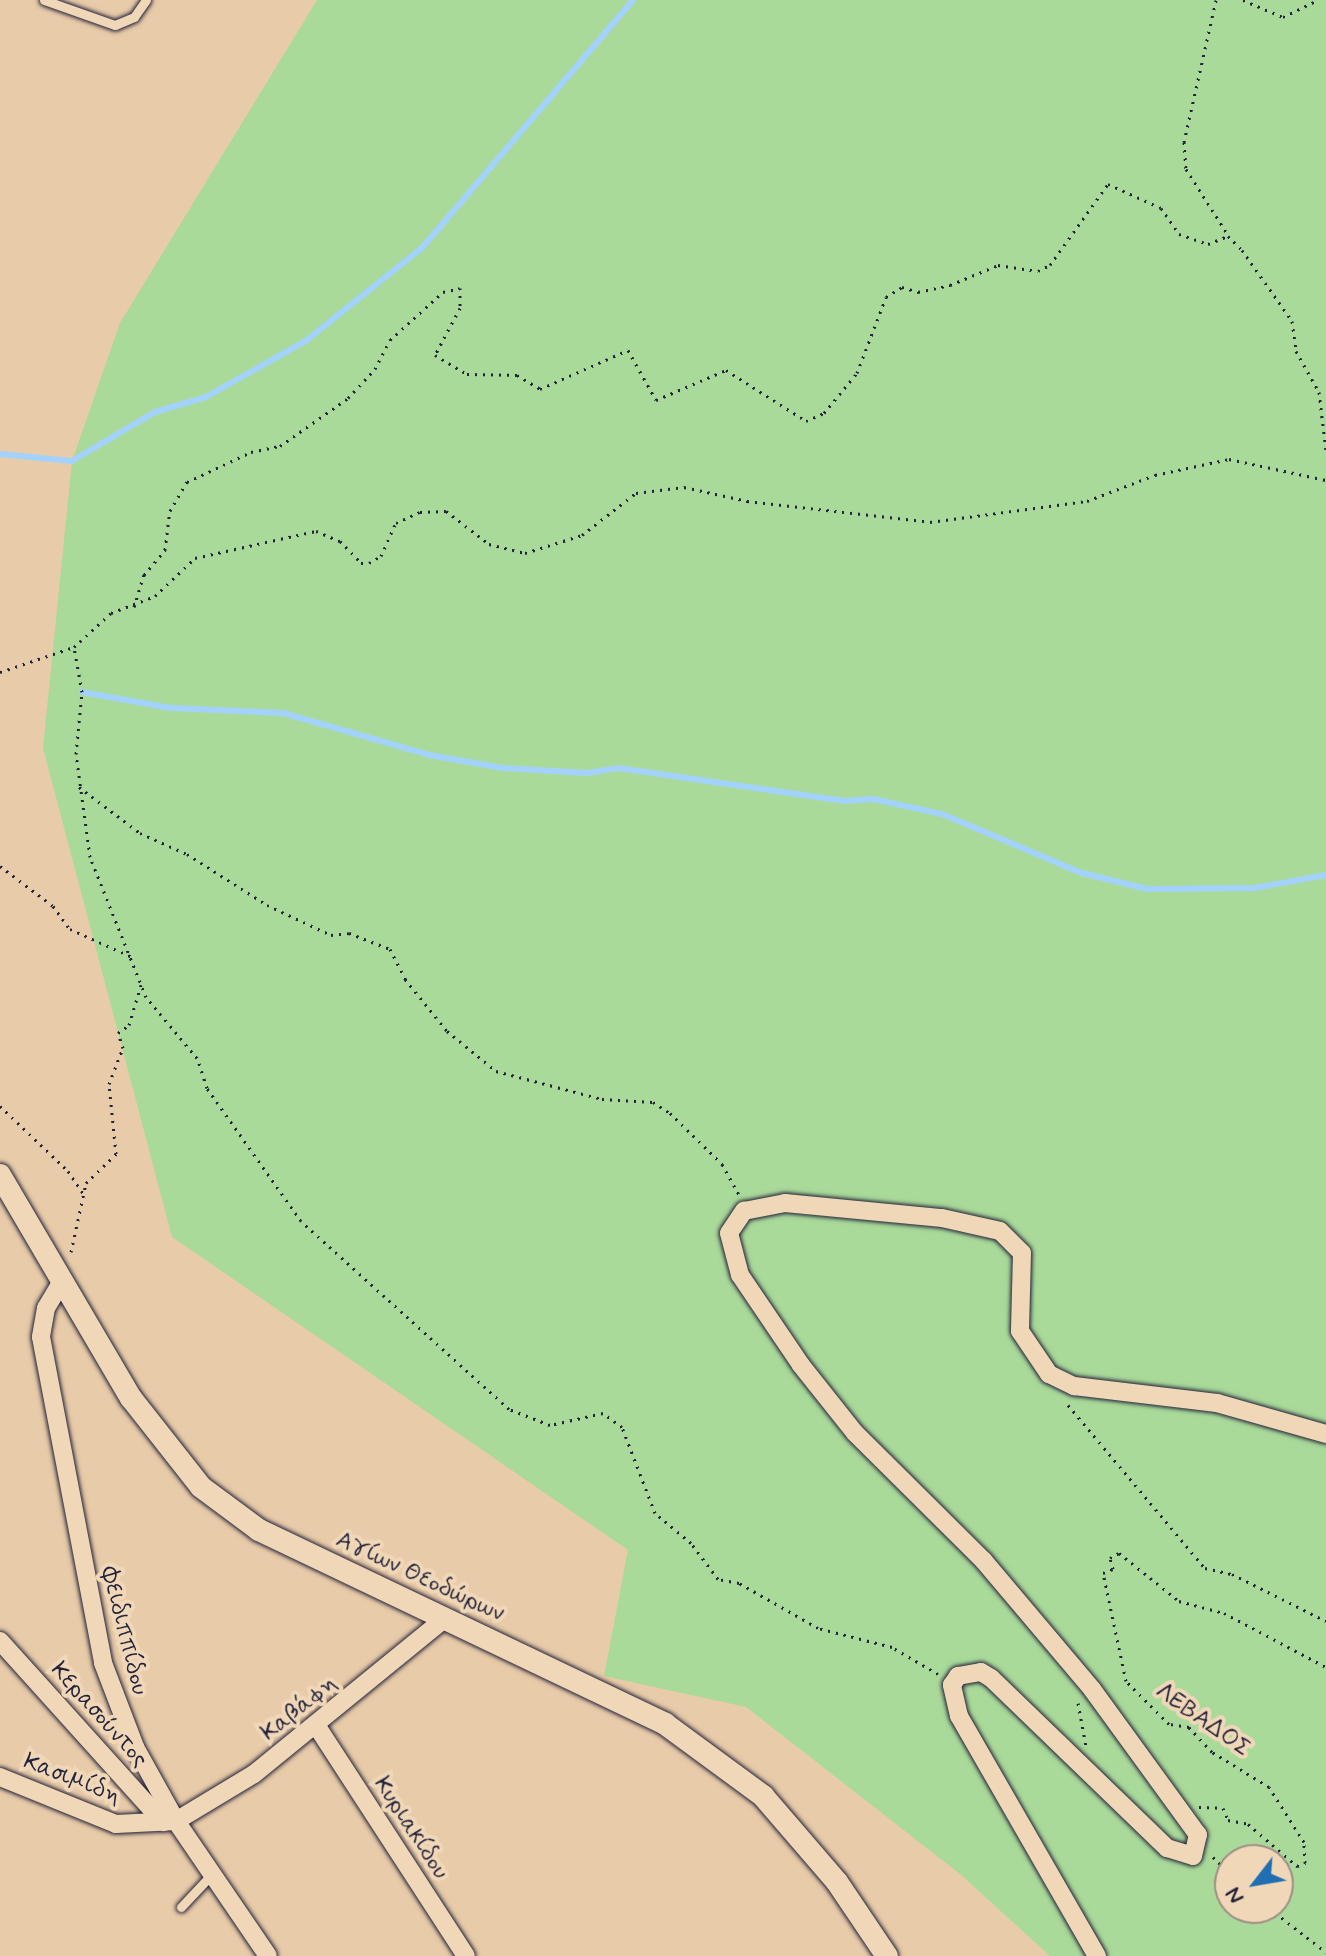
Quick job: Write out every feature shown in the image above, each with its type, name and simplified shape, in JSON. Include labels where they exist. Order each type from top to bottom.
[{"type":"street","name":"Αγίων Θεοδώρων","points":[[0,1175],[131,1398],[201,1487],[259,1530],[665,1724],[763,1796],[837,1882],[887,1956]]},
{"type":"street","points":[[1097,1956],[959,1716],[952,1685],[958,1676],[981,1672],[991,1678],[1082,1761],[1167,1848],[1193,1856],[1199,1843],[1189,1818],[1080,1676],[983,1560],[855,1433],[761,1311],[740,1275],[729,1233],[744,1211],[785,1203],[942,1218],[1000,1231],[1022,1253],[1020,1331],[1033,1357],[1058,1379],[1074,1386],[1217,1403],[1326,1434]]},
{"type":"street","name":"Φειδιππίδου","points":[[59,1280],[46,1308],[41,1337],[103,1663],[135,1747],[169,1822],[212,1874],[263,1954]]},
{"type":"street","name":"Καβάφη","points":[[169,1822],[254,1774],[444,1619]]},
{"type":"street","name":"Κερασούντος","points":[[0,1641],[169,1822]]},
{"type":"street","name":"Κυριακίδου","points":[[316,1725],[466,1956]]},
{"type":"street","name":"Κασιμίδη","points":[[0,1777],[116,1824],[169,1822]]},
{"type":"lane","points":[[44,0],[115,25],[134,17],[146,0]]},
{"type":"lane","points":[[181,1907],[212,1874]]},
{"type":"path","points":[[1216,0],[1184,142],[1186,169],[1228,236],[1292,321],[1296,351],[1319,392],[1326,451]]},
{"type":"path","points":[[1243,0],[1283,17],[1318,0]]},
{"type":"path","points":[[134,607],[144,575],[165,550],[170,511],[187,482],[251,452],[280,446],[348,398],[375,369],[390,340],[443,292],[460,288],[460,308],[435,355],[467,374],[517,375],[540,389],[628,350],[656,400],[692,379],[726,370],[806,421],[824,413],[857,373],[886,297],[902,287],[918,292],[950,285],[998,265],[1038,271],[1050,265],[1108,184],[1161,208],[1179,234],[1208,244],[1228,236]]},
{"type":"path","points":[[0,672],[74,647],[111,613],[134,607],[195,558],[242,544],[316,531],[340,541],[361,563],[369,563],[381,556],[396,523],[420,512],[446,511],[489,544],[525,553],[582,535],[636,493],[684,487],[747,501],[930,522],[1087,501],[1155,475],[1229,459],[1326,480]]},
{"type":"path","points":[[74,647],[82,692],[79,787],[84,843],[142,983],[301,1221],[509,1409],[550,1425],[587,1412],[609,1416],[622,1427],[655,1513],[691,1543],[718,1579],[739,1583],[818,1628],[854,1632],[909,1656],[929,1672],[958,1676]]},
{"type":"path","points":[[79,787],[140,833],[187,854],[267,905],[331,935],[349,933],[390,949],[405,979],[447,1031],[496,1071],[602,1099],[653,1102],[670,1113],[722,1164],[744,1211]]},
{"type":"path","points":[[0,866],[53,906],[70,929],[116,955],[133,957]]},
{"type":"path","points":[[59,1280],[73,1249],[86,1198],[86,1183],[116,1154],[109,1084],[123,1048],[118,1033],[129,1025],[142,983]]},
{"type":"path","points":[[0,1106],[68,1171],[86,1198]]},
{"type":"path","points":[[1058,1379],[1070,1412],[1205,1568],[1232,1574],[1326,1621]]},
{"type":"path","name":"ΛΕΒΑΔΟΣ","points":[[1189,1818],[1191,1808],[1223,1808],[1228,1820],[1248,1824],[1297,1866],[1305,1863],[1304,1842],[1269,1787],[1212,1752],[1189,1727],[1169,1724],[1126,1681],[1103,1573],[1113,1569],[1110,1558],[1119,1553],[1179,1601],[1224,1613],[1326,1667]]},
{"type":"path","points":[[1080,1676],[1077,1700],[1087,1738],[1082,1761]]},
{"type":"path","points":[[1199,1843],[1214,1858]]},
{"type":"path","points":[[1290,1924],[1326,1952]]},
{"type":"green space","points":[[317,0],[1326,0],[1326,1956],[1050,1956],[960,1874],[746,1707],[604,1676],[628,1550],[172,1237],[43,748],[72,461],[120,323]]},
{"type":"waterway","points":[[0,454],[72,461],[155,412],[206,397],[307,340],[422,248],[633,0]]},
{"type":"waterway","points":[[82,692],[171,708],[283,713],[429,755],[503,768],[587,773],[618,768],[845,801],[873,799],[942,814],[1082,873],[1147,889],[1255,888],[1326,875]]}]
